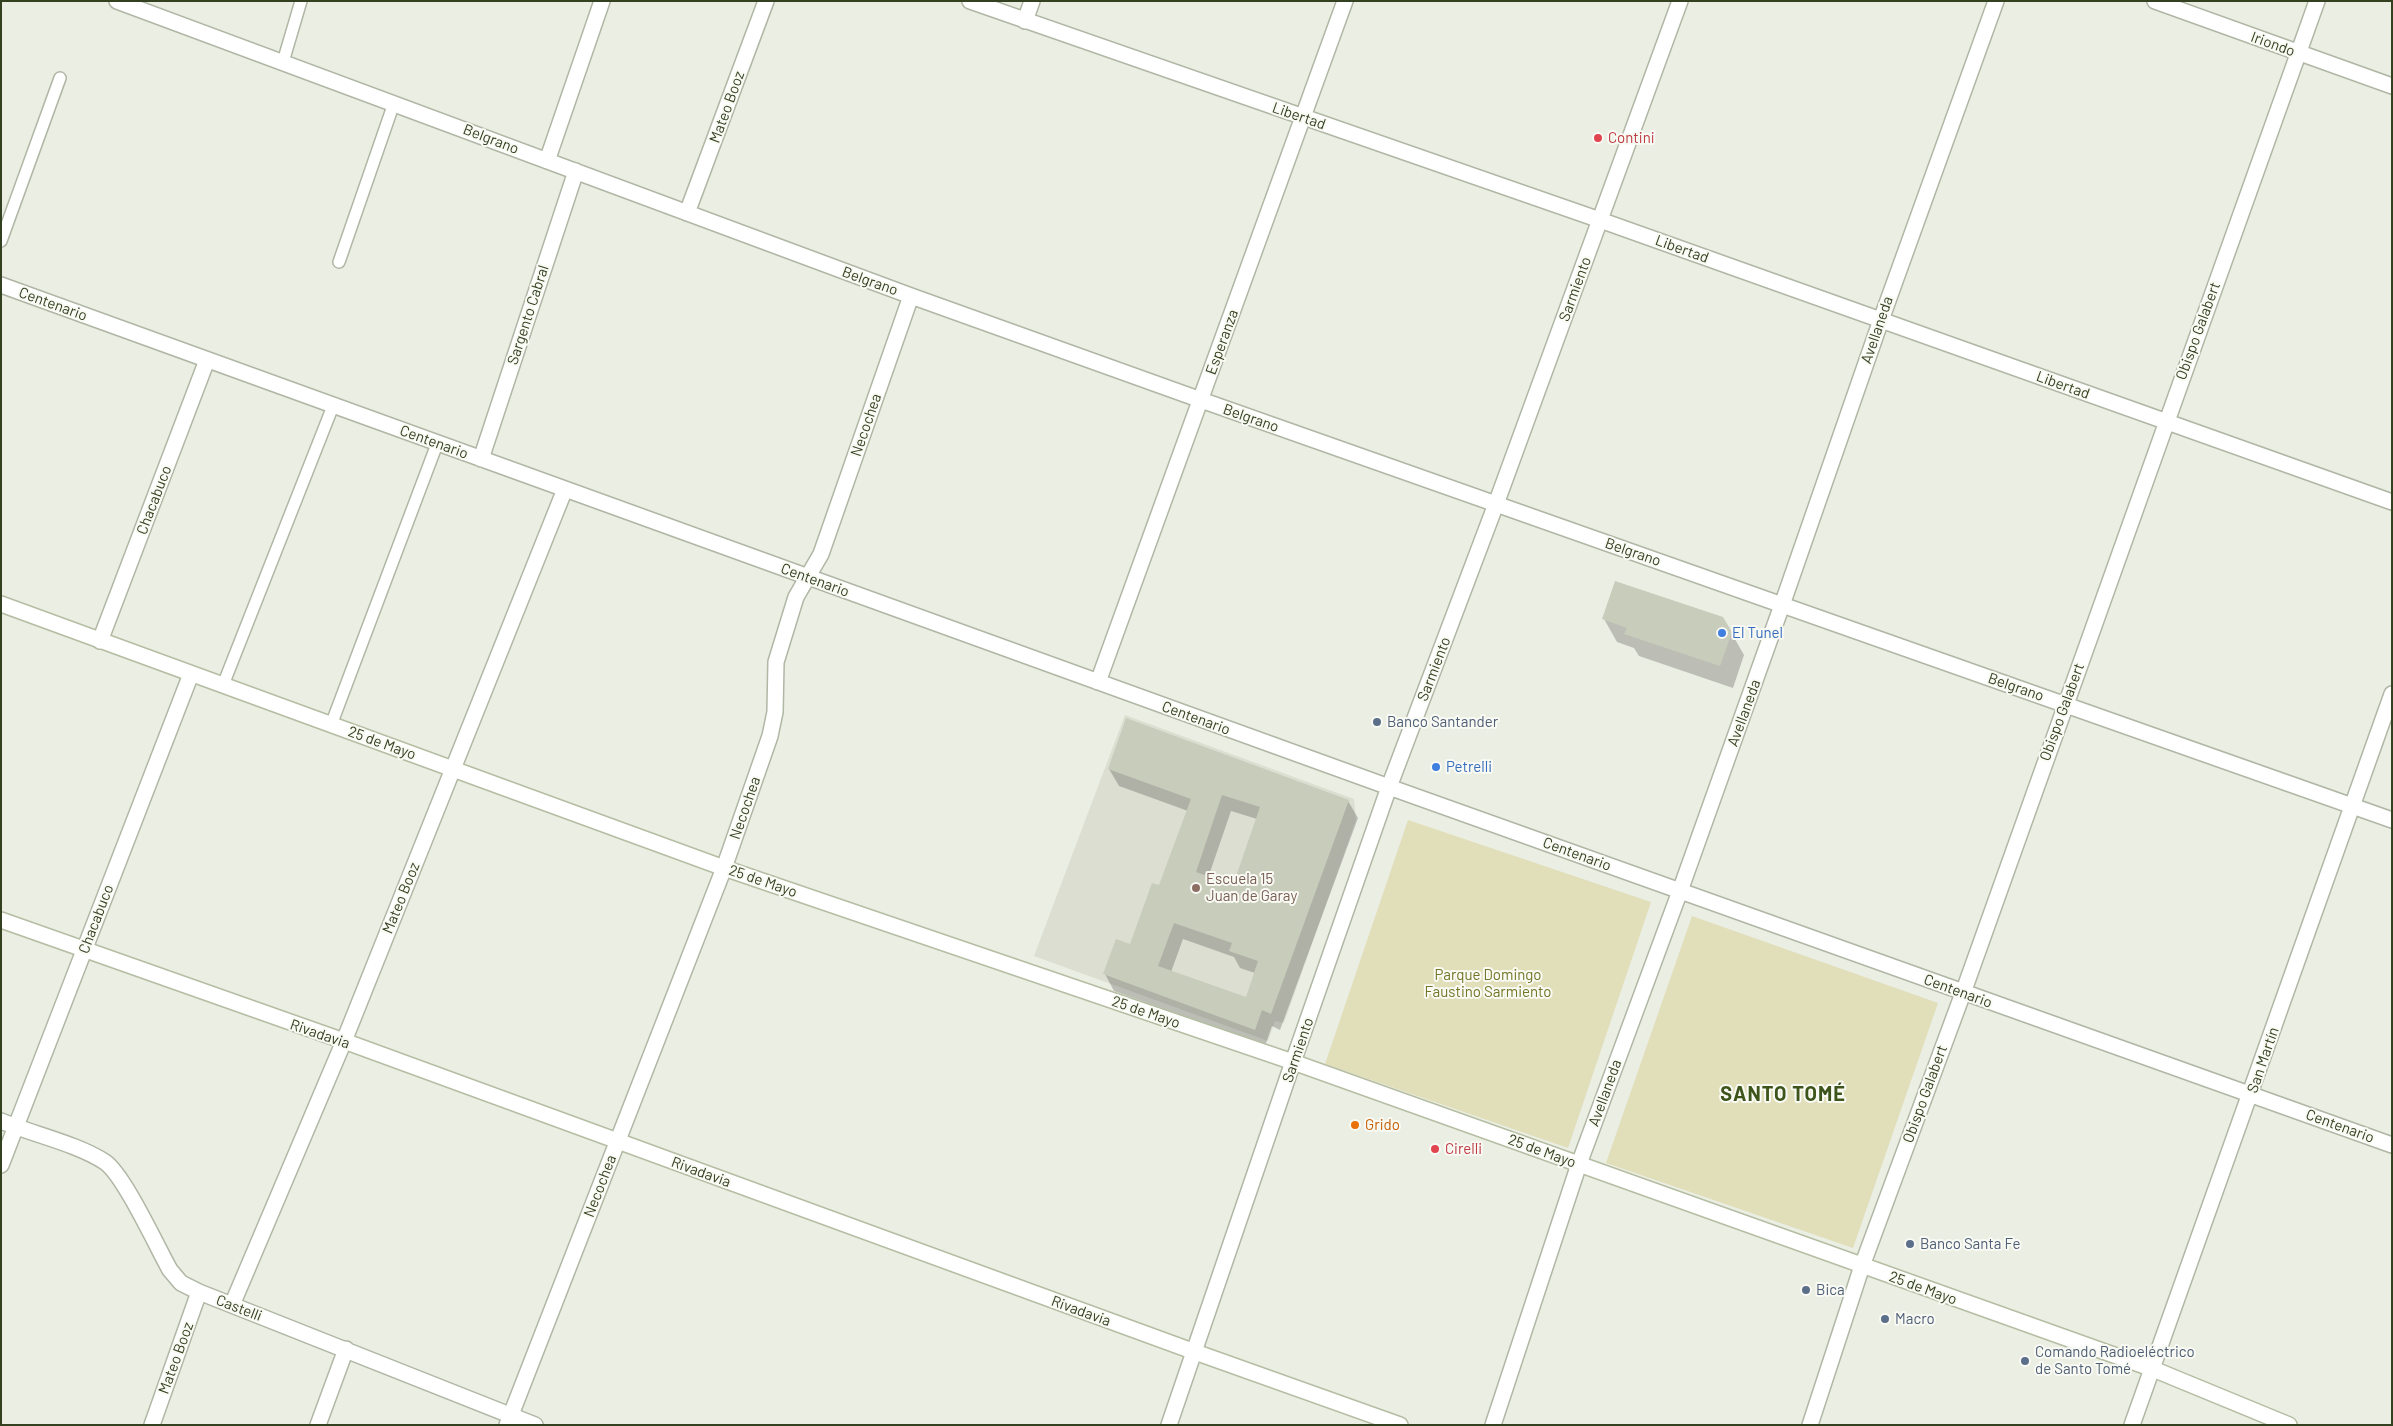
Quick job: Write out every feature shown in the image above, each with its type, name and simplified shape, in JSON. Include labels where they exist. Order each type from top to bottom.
[{"type":"street","name":"Belgrano","points":[[116,1],[911,296],[2392,820]]},
{"type":"street","points":[[547,161],[602,1]]},
{"type":"street","name":"Mateo Booz","points":[[687,213],[766,1]]},
{"type":"street","name":"Libertad","points":[[970,1],[1600,220],[2392,502]]},
{"type":"street","points":[[1024,21],[1032,1]]},
{"type":"street","name":"Esperanza","points":[[1098,682],[1345,1]]},
{"type":"street","name":"Sarmiento","points":[[1169,1425],[1389,787],[1496,504],[1680,1]]},
{"type":"street","name":"Avellaneda","points":[[1493,1425],[1579,1164],[1680,891],[1881,320],[1996,1]]},
{"type":"street","name":"Iriondo","points":[[2155,1],[2392,86]]},
{"type":"street","name":"Obispo Galabert","points":[[1810,1425],[1862,1266],[1962,993],[2316,1]]},
{"type":"street","name":"Sargento Cabral","points":[[481,459],[576,172]]},
{"type":"street","name":"Centenario","points":[[1,285],[1389,787],[2392,1145]]},
{"type":"street","name":"Necochea","points":[[509,1420],[724,868],[770,736],[775,712],[776,662],[796,597],[821,554],[911,296]]},
{"type":"street","name":"Chacabuco","points":[[100,641],[207,360]]},
{"type":"street","name":"Mateo Booz","points":[[232,1304],[344,1042],[565,489]]},
{"type":"street","name":"25 de Mayo","points":[[1,604],[724,868],[1293,1062],[2153,1369],[2289,1425]]},
{"type":"street","name":"Chacabuco","points":[[1,1165],[191,674]]},
{"type":"street","name":"San Martín","points":[[2132,1425],[2392,694]]},
{"type":"street","name":"Rivadavia","points":[[1,920],[344,1042],[1400,1425]]},
{"type":"street","name":"Castelli","points":[[1,1121],[93,1155],[107,1163],[120,1178],[170,1270],[180,1282],[199,1292],[346,1349],[509,1420],[535,1425]]},
{"type":"street","name":"Mateo Booz","points":[[152,1425],[199,1292]]},
{"type":"street","points":[[318,1425],[346,1349]]},
{"type":"lane","points":[[283,62],[301,1]]},
{"type":"lane","points":[[1,241],[60,78]]},
{"type":"lane","points":[[339,262],[394,103]]},
{"type":"lane","points":[[223,685],[333,406]]},
{"type":"lane","points":[[331,725],[437,444]]},
{"type":"shaded area","name":"Escuela 15 Juan de Garay","points":[[1125,715],[1354,799],[1356,820],[1284,1023],[1275,1021],[1268,1041],[1034,956]]},
{"type":"green space","name":"Parque Domingo Faustino Sarmiento","points":[[1408,820],[1651,902],[1568,1148],[1325,1064]]},
{"type":"green space","points":[[1692,916],[1938,1003],[1853,1248],[1606,1163]]},
{"type":"building","points":[[1615,581],[1723,617],[1732,632],[1720,666],[1624,634],[1627,628],[1602,619]]},
{"type":"building","points":[[1126,718],[1349,800],[1271,1014],[1262,1010],[1255,1030],[1103,974],[1116,939],[1130,944],[1152,883],[1159,885],[1191,799],[1108,769]],"holes":[[[1222,795],[1260,807],[1233,885],[1196,872]],[[1174,923],[1232,943],[1229,951],[1258,961],[1246,997],[1158,966]]]},
{"type":"place","name":"Contini","points":[[1598,138]]},
{"type":"place","name":"El Tunel","points":[[1722,633]]},
{"type":"place","name":"Banco Santander","points":[[1377,722]]},
{"type":"place","name":"Petrelli","points":[[1436,767]]},
{"type":"place","name":"Escuela 15 Juan de Garay","points":[[1196,888]]},
{"type":"place","name":"Grido","points":[[1355,1125]]},
{"type":"place","name":"Cirelli","points":[[1435,1149]]},
{"type":"place","name":"Banco Santa Fe","points":[[1910,1244]]},
{"type":"place","name":"Bica","points":[[1806,1290]]},
{"type":"place","name":"Macro","points":[[1885,1319]]},
{"type":"place","name":"Comando Radioeléctrico de Santo Tomé","points":[[2025,1361]]},
{"type":"district","name":"SANTO TOMÉ","points":[[1783,1094]]}]
